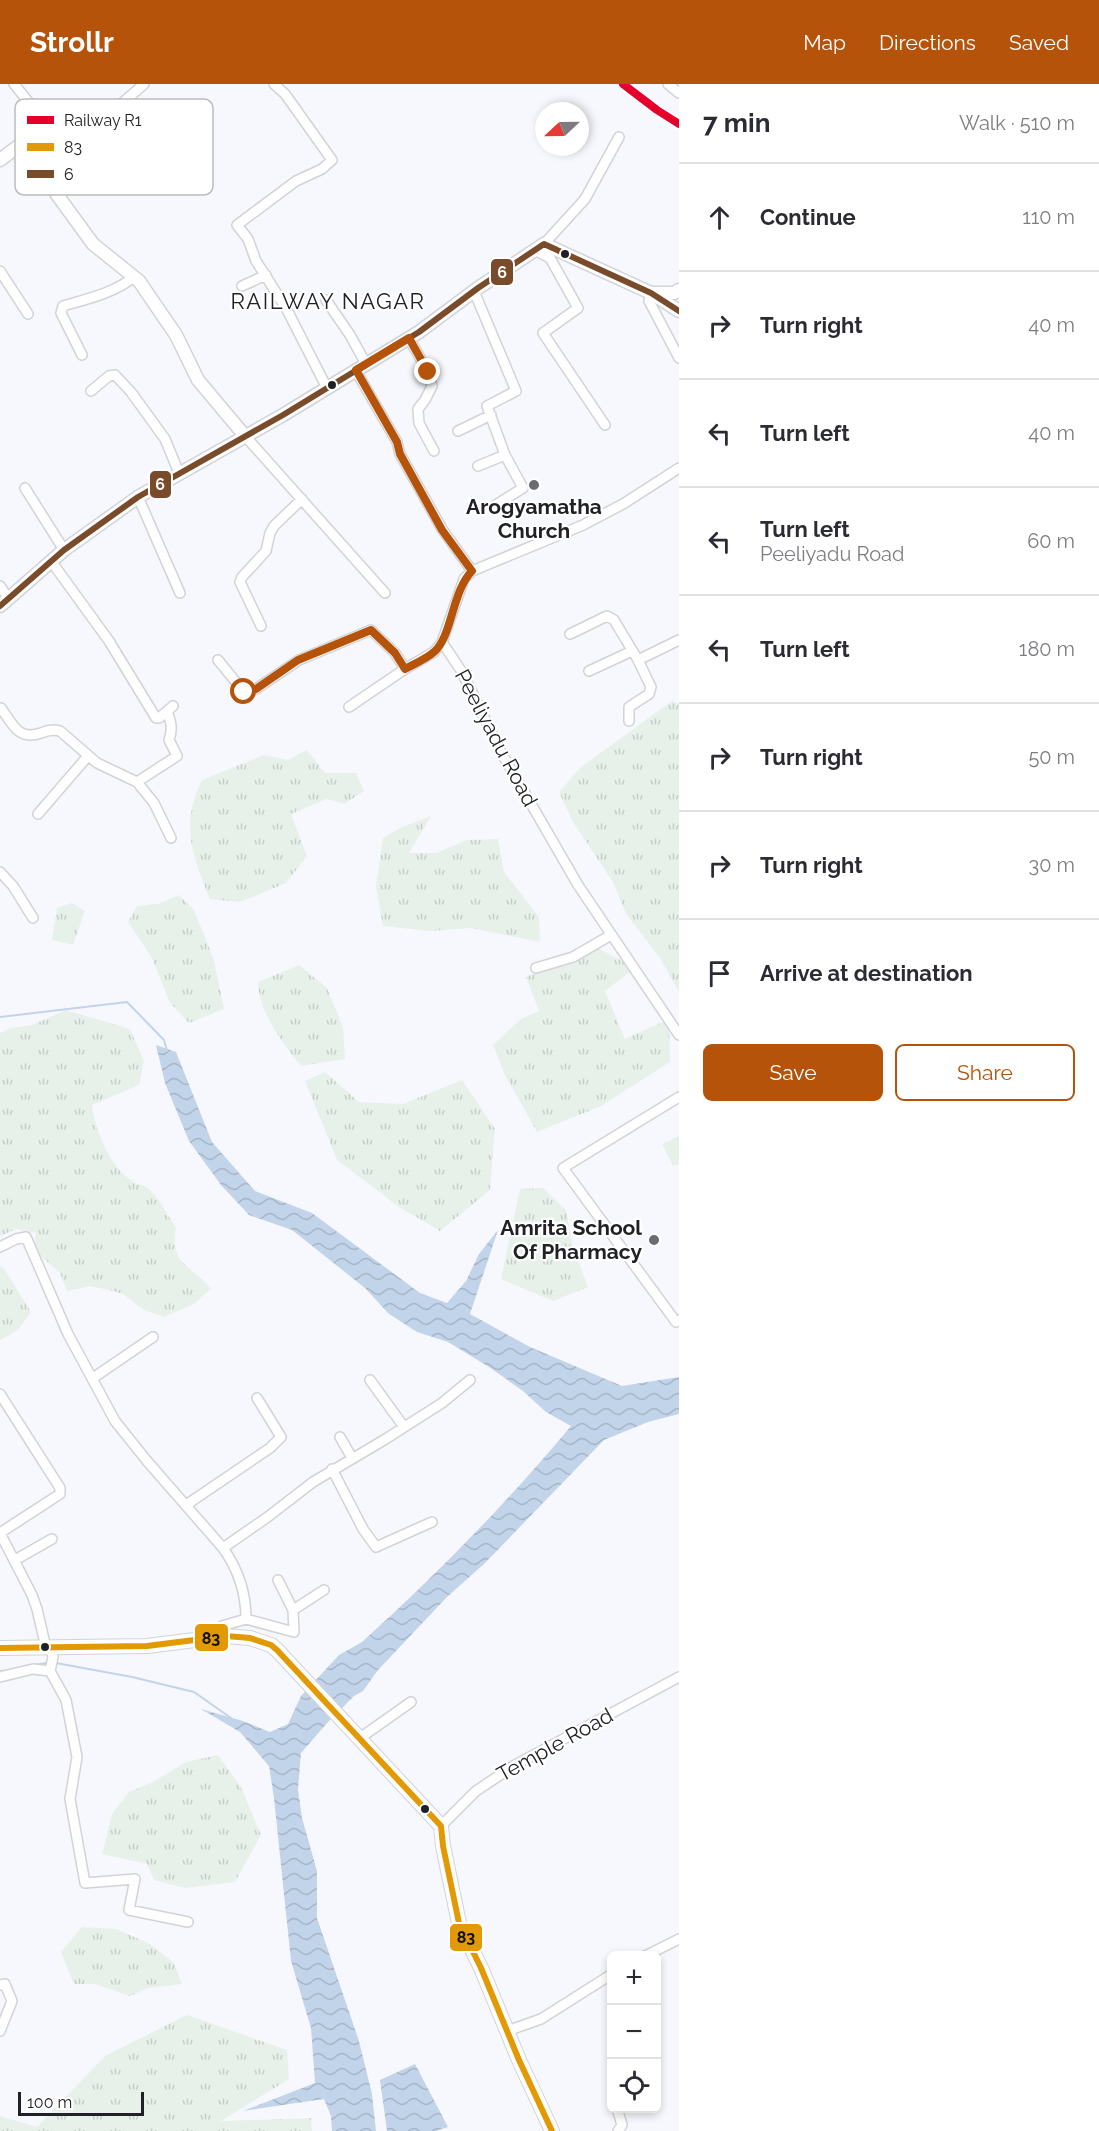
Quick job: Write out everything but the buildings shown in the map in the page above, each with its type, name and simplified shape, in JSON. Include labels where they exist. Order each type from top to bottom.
[{"type":"main road","points":[[0,1648],[50,1651],[147,1646],[240,1637],[264,1642],[278,1650],[441,1826],[459,1923],[552,2131]]},
{"type":"street","points":[[14,84],[26,99]]},
{"type":"street","points":[[127,99],[144,84]]},
{"type":"street","points":[[278,85],[332,160],[322,169],[296,181],[237,225],[248,239],[256,261],[298,330],[327,388]]},
{"type":"street","points":[[668,85],[679,93]]},
{"type":"street","points":[[0,586],[4,602],[64,550],[138,497],[409,338],[540,247],[585,199],[619,137]]},
{"type":"street","points":[[0,160],[15,149]]},
{"type":"street","points":[[57,195],[93,244],[134,277],[176,335],[198,380],[385,593]]},
{"type":"street","points":[[540,247],[651,293],[679,311]]},
{"type":"street","points":[[540,247],[550,258],[578,308],[543,333],[605,425]]},
{"type":"street","points":[[0,271],[28,314]]},
{"type":"street","points":[[242,286],[266,275]]},
{"type":"street","points":[[82,355],[61,313],[63,306],[113,290],[125,285],[134,277]]},
{"type":"street","points":[[651,293],[674,293],[679,290]]},
{"type":"street","points":[[474,291],[516,391],[488,406],[505,454],[523,488],[494,506]]},
{"type":"street","points":[[651,293],[649,301],[679,358]]},
{"type":"street","points":[[326,300],[350,335],[361,367],[397,442],[400,454],[442,530],[472,571]]},
{"type":"street","points":[[409,338],[428,372],[432,386],[418,409],[419,423],[434,451]]},
{"type":"street","points":[[91,391],[109,375],[115,375],[165,439],[179,473]]},
{"type":"street","points":[[458,431],[491,415]]},
{"type":"street","points":[[478,466],[505,454]]},
{"type":"street","points":[[348,707],[435,652],[442,642],[464,579],[472,571],[584,524],[623,504],[679,468]]},
{"type":"street","points":[[25,488],[64,550]]},
{"type":"street","points":[[138,497],[180,593]]},
{"type":"street","points":[[261,626],[240,582],[242,576],[266,551],[274,526],[302,499]]},
{"type":"street","points":[[51,561],[109,641],[156,718],[170,709],[172,732],[169,740],[177,756],[137,782]]},
{"type":"street","points":[[570,634],[607,616],[614,620],[651,687],[650,692],[629,707],[629,721]]},
{"type":"street","points":[[218,660],[244,692],[256,689],[298,660],[371,630],[395,653],[405,669]]},
{"type":"street","points":[[638,660],[679,640]]},
{"type":"street","name":"Peeliyadu Road","points":[[442,642],[462,672],[502,754],[578,885],[679,1035]]},
{"type":"street","points":[[589,671],[632,651]]},
{"type":"street","points":[[0,710],[1,708],[15,728],[24,735],[34,736],[53,729],[65,734],[97,763],[137,782],[154,803],[171,838]]},
{"type":"street","points":[[38,814],[88,756]]},
{"type":"street","points":[[0,872],[13,886],[33,918]]},
{"type":"street","points":[[536,968],[573,957],[611,935]]},
{"type":"street","points":[[679,1097],[563,1168],[676,1322],[679,1320]]},
{"type":"street","points":[[0,1247],[26,1237],[60,1317],[115,1421],[234,1564],[245,1601],[246,1620]]},
{"type":"street","points":[[93,1378],[153,1336]]},
{"type":"street","points":[[370,1380],[404,1427]]},
{"type":"street","points":[[223,1548],[332,1469],[404,1427],[441,1403],[470,1380]]},
{"type":"street","points":[[0,1394],[60,1488],[60,1494],[0,1533],[38,1609],[50,1651],[51,1670],[66,1700],[77,1757],[70,1799],[85,1883],[135,1880],[129,1910],[188,1922]]},
{"type":"street","points":[[186,1505],[270,1448],[281,1437],[257,1398]]},
{"type":"street","points":[[340,1437],[352,1458]]},
{"type":"street","points":[[332,1469],[363,1529],[376,1547],[432,1522]]},
{"type":"street","points":[[15,1560],[52,1539]]},
{"type":"street","points":[[203,1639],[222,1626],[246,1620],[294,1632],[293,1610],[278,1580]]},
{"type":"street","points":[[293,1610],[324,1590]]},
{"type":"street","points":[[0,1677],[33,1669],[51,1670]]},
{"type":"street","name":"Temple Road","points":[[441,1826],[476,1791],[515,1765],[679,1677]]},
{"type":"street","points":[[360,1738],[411,1702]]},
{"type":"street","points":[[655,1951],[679,1939]]},
{"type":"street","points":[[507,2031],[541,2019],[607,1977]]},
{"type":"street","points":[[0,1985],[5,1984],[12,2001],[0,2031]]},
{"type":"street","points":[[618,2113],[622,2125],[618,2131]]},
{"type":"green space","points":[[672,701],[679,704],[679,992],[660,958],[626,914],[613,882],[573,822],[559,792],[581,767]]},
{"type":"green space","points":[[307,750],[325,773],[356,773],[364,791],[344,804],[327,799],[291,814],[307,856],[286,883],[240,902],[210,899],[194,854],[190,826],[191,811],[202,780],[264,755],[288,760]]},
{"type":"green space","points":[[431,816],[409,853],[436,853],[467,840],[498,839],[504,872],[539,917],[540,942],[471,928],[430,931],[383,926],[376,886],[383,838],[402,827]]},
{"type":"green space","points":[[179,895],[194,910],[214,960],[224,1009],[189,1023],[170,1003],[152,958],[128,922],[137,906],[158,904]]},
{"type":"green space","points":[[72,903],[85,911],[73,945],[52,940],[57,908]]},
{"type":"green space","points":[[596,947],[635,968],[605,991],[625,1039],[669,1019],[670,1062],[601,1106],[537,1132],[505,1075],[493,1045],[521,1019],[539,1011],[526,977]]},
{"type":"green space","points":[[299,965],[327,988],[343,1027],[345,1059],[301,1066],[279,1037],[267,1016],[259,994],[258,982]]},
{"type":"green space","points":[[66,1010],[130,1029],[144,1061],[139,1085],[92,1105],[96,1125],[110,1157],[124,1175],[147,1188],[157,1198],[176,1228],[176,1250],[179,1257],[211,1289],[194,1304],[164,1317],[144,1310],[123,1294],[109,1290],[90,1286],[67,1291],[60,1273],[33,1249],[36,1233],[16,1229],[0,1236],[0,1033],[11,1028],[32,1025]]},
{"type":"green space","points":[[325,1072],[359,1102],[403,1104],[462,1080],[495,1129],[490,1190],[440,1231],[399,1207],[337,1160],[305,1081]]},
{"type":"green space","points":[[679,1136],[679,1164],[673,1166],[662,1144]]},
{"type":"green space","points":[[543,1188],[566,1210],[573,1248],[588,1287],[553,1301],[501,1279],[520,1189]]},
{"type":"green space","points":[[0,1267],[3,1267],[31,1312],[18,1330],[0,1340]]},
{"type":"green space","points":[[218,1755],[241,1787],[261,1835],[235,1882],[185,1888],[154,1880],[147,1864],[102,1854],[112,1814],[129,1792],[153,1782],[186,1762]]},
{"type":"green space","points":[[82,1927],[116,1929],[150,1944],[174,1963],[182,1984],[148,1988],[130,1996],[95,1984],[74,1984],[61,1952]]},
{"type":"green space","points":[[187,2015],[287,2050],[289,2079],[221,2121],[311,2118],[312,2131],[0,2131],[0,2116],[37,2127],[105,2056]]},
{"type":"water","points":[[156,1045],[176,1052],[212,1142],[255,1191],[312,1213],[420,1293],[447,1303],[466,1281],[479,1254],[498,1230],[470,1314],[530,1347],[622,1386],[679,1377],[679,1414],[648,1422],[604,1440],[484,1564],[447,1597],[378,1670],[363,1691],[354,1696],[328,1722],[301,1753],[298,1789],[302,1818],[317,1871],[317,1918],[359,2041],[372,2094],[376,2131],[332,2131],[331,2116],[324,2099],[243,2111],[315,2083],[311,2028],[291,1961],[269,1766],[240,1732],[201,1709],[243,1721],[270,1732],[288,1724],[301,1696],[339,1655],[362,1642],[444,1565],[522,1483],[571,1426],[546,1412],[523,1391],[489,1367],[448,1342],[417,1332],[389,1314],[365,1288],[292,1230],[249,1215],[221,1185],[189,1141],[165,1083]]},
{"type":"water","points":[[415,2064],[448,2127],[436,2131],[387,2131],[380,2080]]},
{"type":"waterway","points":[[0,1017],[127,1002],[164,1040],[167,1051]]},
{"type":"waterway","points":[[26,1666],[47,1663]]},
{"type":"waterway","points":[[56,1663],[132,1677],[194,1692],[231,1718]]},
{"type":"waterway","points":[[0,1671],[12,1670]]},
{"type":"rail line","name":"R1","points":[[623,84],[679,124]]},
{"type":"transit line","name":"6","points":[[0,606],[64,550],[138,497],[283,415],[419,332],[478,288],[544,244],[651,293],[679,311]]},
{"type":"transit line","name":"83","points":[[0,1648],[147,1646],[226,1636],[250,1638],[271,1645],[277,1650],[441,1826],[459,1923],[552,2131]]},
{"type":"place","name":"Arogyamatha Church","points":[[534,485]]},
{"type":"place","name":"Amrita School Of Pharmacy","points":[[654,1240]]},
{"type":"district","name":"RAILWAY NAGAR","points":[[328,301]]},
{"type":"route","points":[[244,692],[256,689],[298,660],[371,630],[395,653],[405,669],[435,652],[442,642],[464,579],[472,571],[442,530],[400,454],[397,442],[356,370],[409,338],[428,372]]}]
